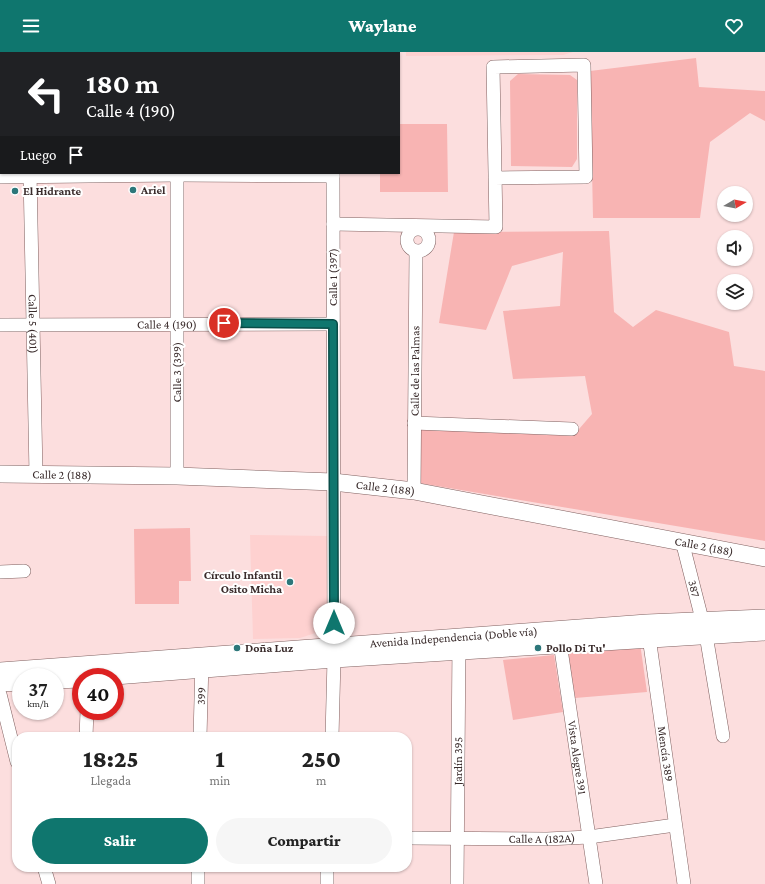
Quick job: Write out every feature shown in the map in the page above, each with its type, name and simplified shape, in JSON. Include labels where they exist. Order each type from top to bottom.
[{"type":"main road","name":"Calle 2 (188)","points":[[0,474],[177,476],[333,482],[414,492],[682,541],[765,558]]},
{"type":"main road","name":"Avenida Independencia (Doble vía)","points":[[124,669],[334,652],[704,628],[765,618]]},
{"type":"main road","name":"Avenida Independencia (Doble vía)","points":[[704,628],[765,632]]},
{"type":"main road","name":"Avenida Independencia (Doble vía)","points":[[124,674],[202,662]]},
{"type":"main road","name":"Avenida Independencia (Doble vía)","points":[[0,670],[72,673]]},
{"type":"main road","points":[[0,683],[12,682]]},
{"type":"street","points":[[333,224],[418,224],[496,227],[495,178],[493,67],[584,65],[586,176],[495,178]]},
{"type":"street","points":[[0,177],[30,175],[178,174],[333,175]]},
{"type":"street","name":"Calle 3 (399)","points":[[177,476],[178,174]]},
{"type":"street","name":"Calle 5 (401)","points":[[30,175],[36,474]]},
{"type":"street","name":"Calle 1 (397)","points":[[332,732],[334,652],[333,175]]},
{"type":"street","name":"Calle de las Palmas","points":[[414,492],[416,251],[423,250],[429,241],[425,231],[418,224]]},
{"type":"street","name":"Calle 4 (190)","points":[[0,325],[177,323],[333,324]]},
{"type":"street","points":[[414,423],[572,429]]},
{"type":"street","name":"387","points":[[682,541],[704,628],[723,736]]},
{"type":"street","points":[[0,572],[24,571]]},
{"type":"street","name":"Mencía 389","points":[[648,631],[684,884]]},
{"type":"street","name":"Vista Alegre 391","points":[[560,638],[596,884]]},
{"type":"street","name":"Jardín 395","points":[[457,884],[459,644]]},
{"type":"street","name":"399","points":[[200,732],[202,662]]},
{"type":"street","points":[[0,694],[12,742]]},
{"type":"street","points":[[86,732],[87,720]]},
{"type":"street","name":"Calle A (182A)","points":[[412,838],[547,839],[589,836],[675,825]]},
{"type":"street","points":[[45,872],[49,884]]},
{"type":"street","points":[[198,872],[198,884]]},
{"type":"street","points":[[327,884],[328,872]]},
{"type":"shaded area","points":[[406,52],[573,52],[563,55],[406,56]]},
{"type":"shaded area","points":[[696,58],[699,87],[765,91],[765,121],[750,113],[710,142],[700,218],[593,218],[590,71]]},
{"type":"shaded area","points":[[518,74],[570,75],[577,80],[577,159],[572,167],[511,166],[510,81]]},
{"type":"shaded area","points":[[400,124],[447,124],[448,192],[380,192],[380,174],[400,174]]},
{"type":"shaded area","points":[[609,231],[614,312],[633,327],[656,310],[729,332],[734,366],[765,371],[765,541],[419,483],[420,429],[573,436],[592,414],[585,376],[513,379],[503,311],[560,306],[563,252],[512,266],[486,330],[439,323],[454,232]]},
{"type":"shaded area","points":[[190,528],[191,581],[179,581],[179,604],[135,604],[134,529]]},
{"type":"shaded area","name":"Círculo Infantil Osito Micha","points":[[250,535],[328,536],[328,629],[300,638],[253,639]]},
{"type":"shaded area","points":[[640,643],[647,692],[575,698],[568,653]]},
{"type":"shaded area","points":[[554,655],[563,712],[513,720],[503,660]]},
{"type":"place","name":"Ariel","points":[[133,190]]},
{"type":"place","name":"El Hidrante","points":[[15,191]]},
{"type":"place","name":"Círculo Infantil Osito Micha","points":[[290,582]]},
{"type":"place","name":"Doña Luz","points":[[237,648]]},
{"type":"place","name":"Pollo Di Tu'","points":[[538,648]]},
{"type":"route","points":[[224,323],[333,324],[334,623]]}]
